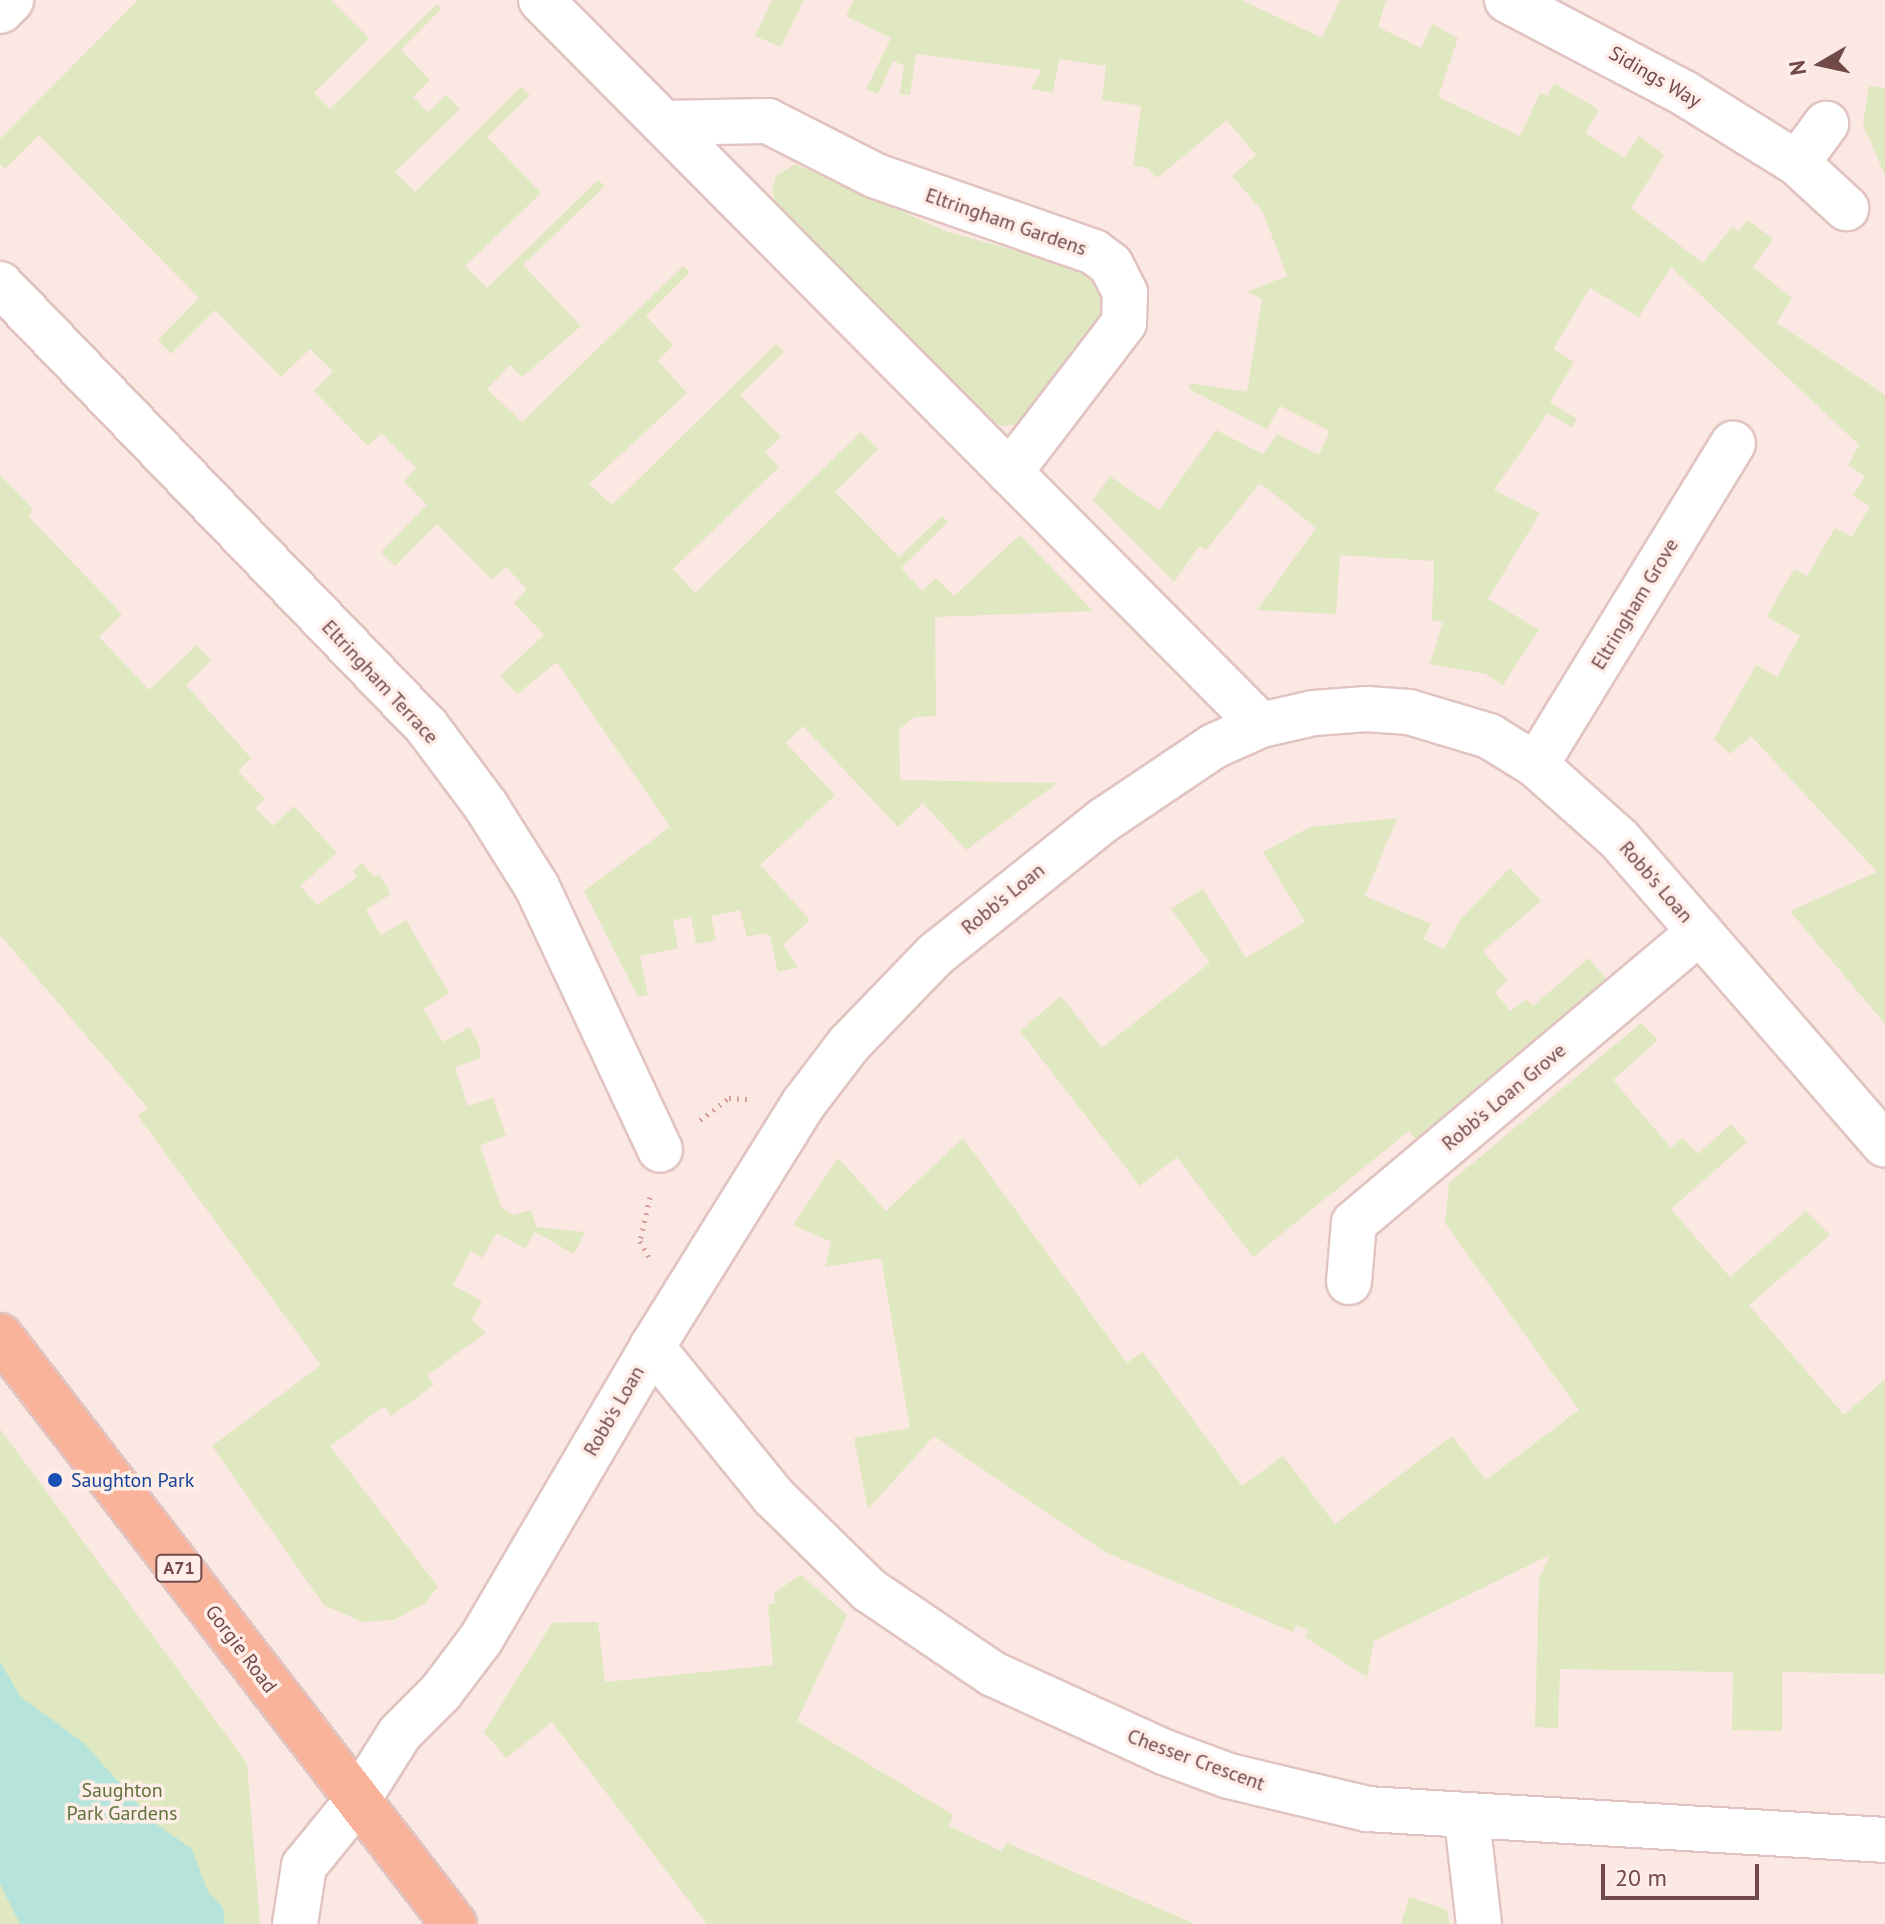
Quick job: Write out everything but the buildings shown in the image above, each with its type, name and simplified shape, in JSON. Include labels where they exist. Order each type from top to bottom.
[{"type":"main road","name":"Gorgie Road","points":[[0,1336],[454,1924]]},
{"type":"street","points":[[0,11],[11,0]]},
{"type":"street","points":[[541,0],[1261,725]]},
{"type":"street","name":"Sidings Way","points":[[1507,0],[1608,49],[1797,163],[1846,208]]},
{"type":"street","name":"Eltringham Gardens","points":[[663,123],[768,121],[876,176],[1094,252],[1111,265],[1125,293],[1124,323],[1116,338],[1010,472]]},
{"type":"street","points":[[1797,163],[1826,124]]},
{"type":"street","name":"Eltringham Terrace","points":[[0,284],[427,727],[486,806],[537,887],[660,1150]]},
{"type":"street","name":"Eltringham Grove","points":[[1536,765],[1733,443]]},
{"type":"street","name":"Robb's Loan","points":[[295,1924],[304,1866],[357,1801],[400,1733],[441,1692],[481,1639],[652,1347],[804,1103],[891,995],[1104,820],[1214,746],[1261,725],[1314,713],[1409,712],[1489,736],[1536,765],[1619,839],[1885,1145]]},
{"type":"street","name":"Robb's Loan Grove","points":[[1349,1282],[1354,1223],[1700,932]]},
{"type":"street","name":"Chesser Crescent","points":[[652,1347],[818,1543],[929,1636],[993,1674],[1229,1776],[1367,1809],[1467,1819],[1885,1840]]},
{"type":"street","points":[[1467,1819],[1479,1924]]},
{"type":"green space","points":[[138,0],[331,0],[369,38],[314,93],[330,109],[437,4],[441,9],[401,50],[430,80],[413,97],[428,112],[446,95],[460,109],[395,172],[415,192],[521,87],[530,95],[487,137],[541,193],[465,266],[487,288],[598,180],[605,186],[523,265],[581,326],[522,377],[510,365],[487,389],[522,422],[683,266],[690,272],[646,316],[673,345],[658,361],[687,393],[589,484],[612,505],[776,344],[784,352],[740,395],[781,437],[765,452],[779,467],[673,569],[695,593],[861,432],[878,449],[835,492],[899,557],[942,516],[948,522],[901,568],[922,591],[936,578],[954,596],[1020,535],[1093,611],[935,617],[936,716],[915,717],[899,729],[900,780],[1057,783],[966,850],[923,803],[898,827],[803,726],[786,743],[835,795],[760,865],[810,920],[783,945],[798,967],[778,972],[770,937],[765,933],[747,937],[740,910],[711,916],[716,940],[696,944],[691,917],[673,920],[678,948],[640,956],[648,995],[638,997],[584,891],[670,827],[557,662],[517,694],[500,676],[544,635],[514,603],[527,589],[506,567],[492,580],[437,524],[395,566],[381,552],[427,505],[404,481],[416,468],[381,433],[368,446],[314,391],[333,371],[310,349],[281,377],[215,310],[171,354],[158,340],[199,298],[39,135],[5,169],[0,164],[0,139]]},
{"type":"green space","points":[[772,0],[804,0],[781,47],[755,36]]},
{"type":"green space","points":[[854,0],[1241,0],[1322,38],[1340,0],[1386,0],[1378,27],[1421,48],[1432,24],[1458,38],[1438,97],[1520,136],[1540,93],[1548,96],[1554,83],[1599,110],[1585,133],[1625,158],[1639,136],[1664,155],[1631,208],[1703,263],[1732,227],[1738,231],[1748,220],[1773,239],[1753,267],[1792,298],[1777,323],[1885,395],[1885,1024],[1790,911],[1877,872],[1751,736],[1730,754],[1714,739],[1756,665],[1777,677],[1800,636],[1767,616],[1794,569],[1807,576],[1835,528],[1852,537],[1870,506],[1853,496],[1865,476],[1848,465],[1859,445],[1671,267],[1639,317],[1590,288],[1553,349],[1574,362],[1550,402],[1577,419],[1572,428],[1548,413],[1494,490],[1540,513],[1488,599],[1539,630],[1503,685],[1486,674],[1430,664],[1443,622],[1432,620],[1434,561],[1340,555],[1336,614],[1257,610],[1316,528],[1260,483],[1206,550],[1199,546],[1174,582],[1093,500],[1110,476],[1159,510],[1216,430],[1263,454],[1277,434],[1319,455],[1330,431],[1280,406],[1267,429],[1189,389],[1190,383],[1247,392],[1262,299],[1247,292],[1287,276],[1263,212],[1232,176],[1256,155],[1227,120],[1157,178],[1148,168],[1133,166],[1141,106],[1102,100],[1106,66],[1059,59],[1053,93],[1031,89],[1042,70],[916,54],[910,95],[900,94],[904,65],[893,61],[878,94],[866,89],[891,38],[846,16]]},
{"type":"green space","points":[[1869,86],[1885,88],[1885,176],[1863,124]]},
{"type":"green space","points":[[795,164],[948,232],[1076,267],[1095,283],[1102,303],[1099,324],[1020,424],[1001,426],[984,416],[778,209],[772,192],[776,176]]},
{"type":"green space","points":[[0,475],[33,509],[28,516],[122,614],[99,637],[149,690],[197,645],[211,661],[186,685],[251,758],[238,771],[265,799],[255,808],[273,826],[294,806],[337,853],[300,886],[317,905],[357,877],[353,871],[362,863],[375,877],[379,874],[391,894],[366,910],[381,935],[406,920],[449,993],[423,1009],[443,1042],[470,1027],[478,1043],[481,1058],[455,1067],[468,1106],[493,1098],[506,1136],[480,1145],[501,1207],[513,1215],[531,1210],[536,1227],[585,1232],[574,1254],[535,1232],[525,1249],[497,1233],[482,1258],[471,1251],[453,1285],[482,1301],[472,1320],[486,1333],[427,1375],[434,1385],[391,1416],[384,1406],[330,1446],[438,1587],[425,1603],[394,1620],[363,1622],[324,1605],[212,1446],[321,1365],[138,1116],[148,1108],[0,935]]},
{"type":"green space","points":[[1397,818],[1365,896],[1431,924],[1423,939],[1444,949],[1460,920],[1510,868],[1541,901],[1483,951],[1508,981],[1495,992],[1510,1011],[1526,999],[1533,1006],[1589,958],[1608,982],[1421,1147],[1409,1131],[1253,1257],[1177,1157],[1140,1186],[1020,1031],[1061,996],[1102,1048],[1210,963],[1171,909],[1203,889],[1246,958],[1305,922],[1263,852],[1310,827]]},
{"type":"green space","points":[[1641,1023],[1658,1040],[1613,1080],[1671,1148],[1683,1138],[1698,1154],[1731,1124],[1747,1142],[1671,1209],[1730,1277],[1806,1211],[1830,1235],[1749,1305],[1844,1415],[1885,1379],[1885,1674],[1782,1672],[1782,1731],[1732,1730],[1733,1672],[1560,1669],[1558,1728],[1535,1727],[1539,1579],[1550,1555],[1374,1641],[1367,1677],[1305,1637],[1308,1630],[1296,1625],[1293,1632],[1105,1552],[934,1436],[868,1509],[854,1438],[910,1428],[881,1258],[825,1267],[831,1242],[793,1225],[838,1158],[886,1211],[963,1138],[1127,1363],[1143,1352],[1242,1486],[1283,1456],[1335,1524],[1452,1436],[1486,1480],[1579,1410],[1445,1223],[1449,1183]]},
{"type":"green space","name":"Saughton Park Gardens","points":[[0,1429],[247,1763],[260,1924],[0,1924]]},
{"type":"green space","points":[[801,1575],[847,1615],[797,1721],[953,1815],[949,1826],[1001,1851],[1007,1843],[1195,1924],[707,1924],[552,1722],[506,1758],[484,1732],[552,1623],[598,1622],[605,1682],[773,1665],[768,1605],[775,1603],[774,1593]]},
{"type":"green space","points":[[1409,1897],[1447,1910],[1450,1924],[1401,1924]]},
{"type":"water","points":[[0,1662],[21,1697],[84,1743],[155,1823],[192,1849],[208,1892],[223,1907],[225,1924],[20,1924],[0,1884]]},
{"type":"place","name":"Saughton Park","points":[[55,1480]]}]
